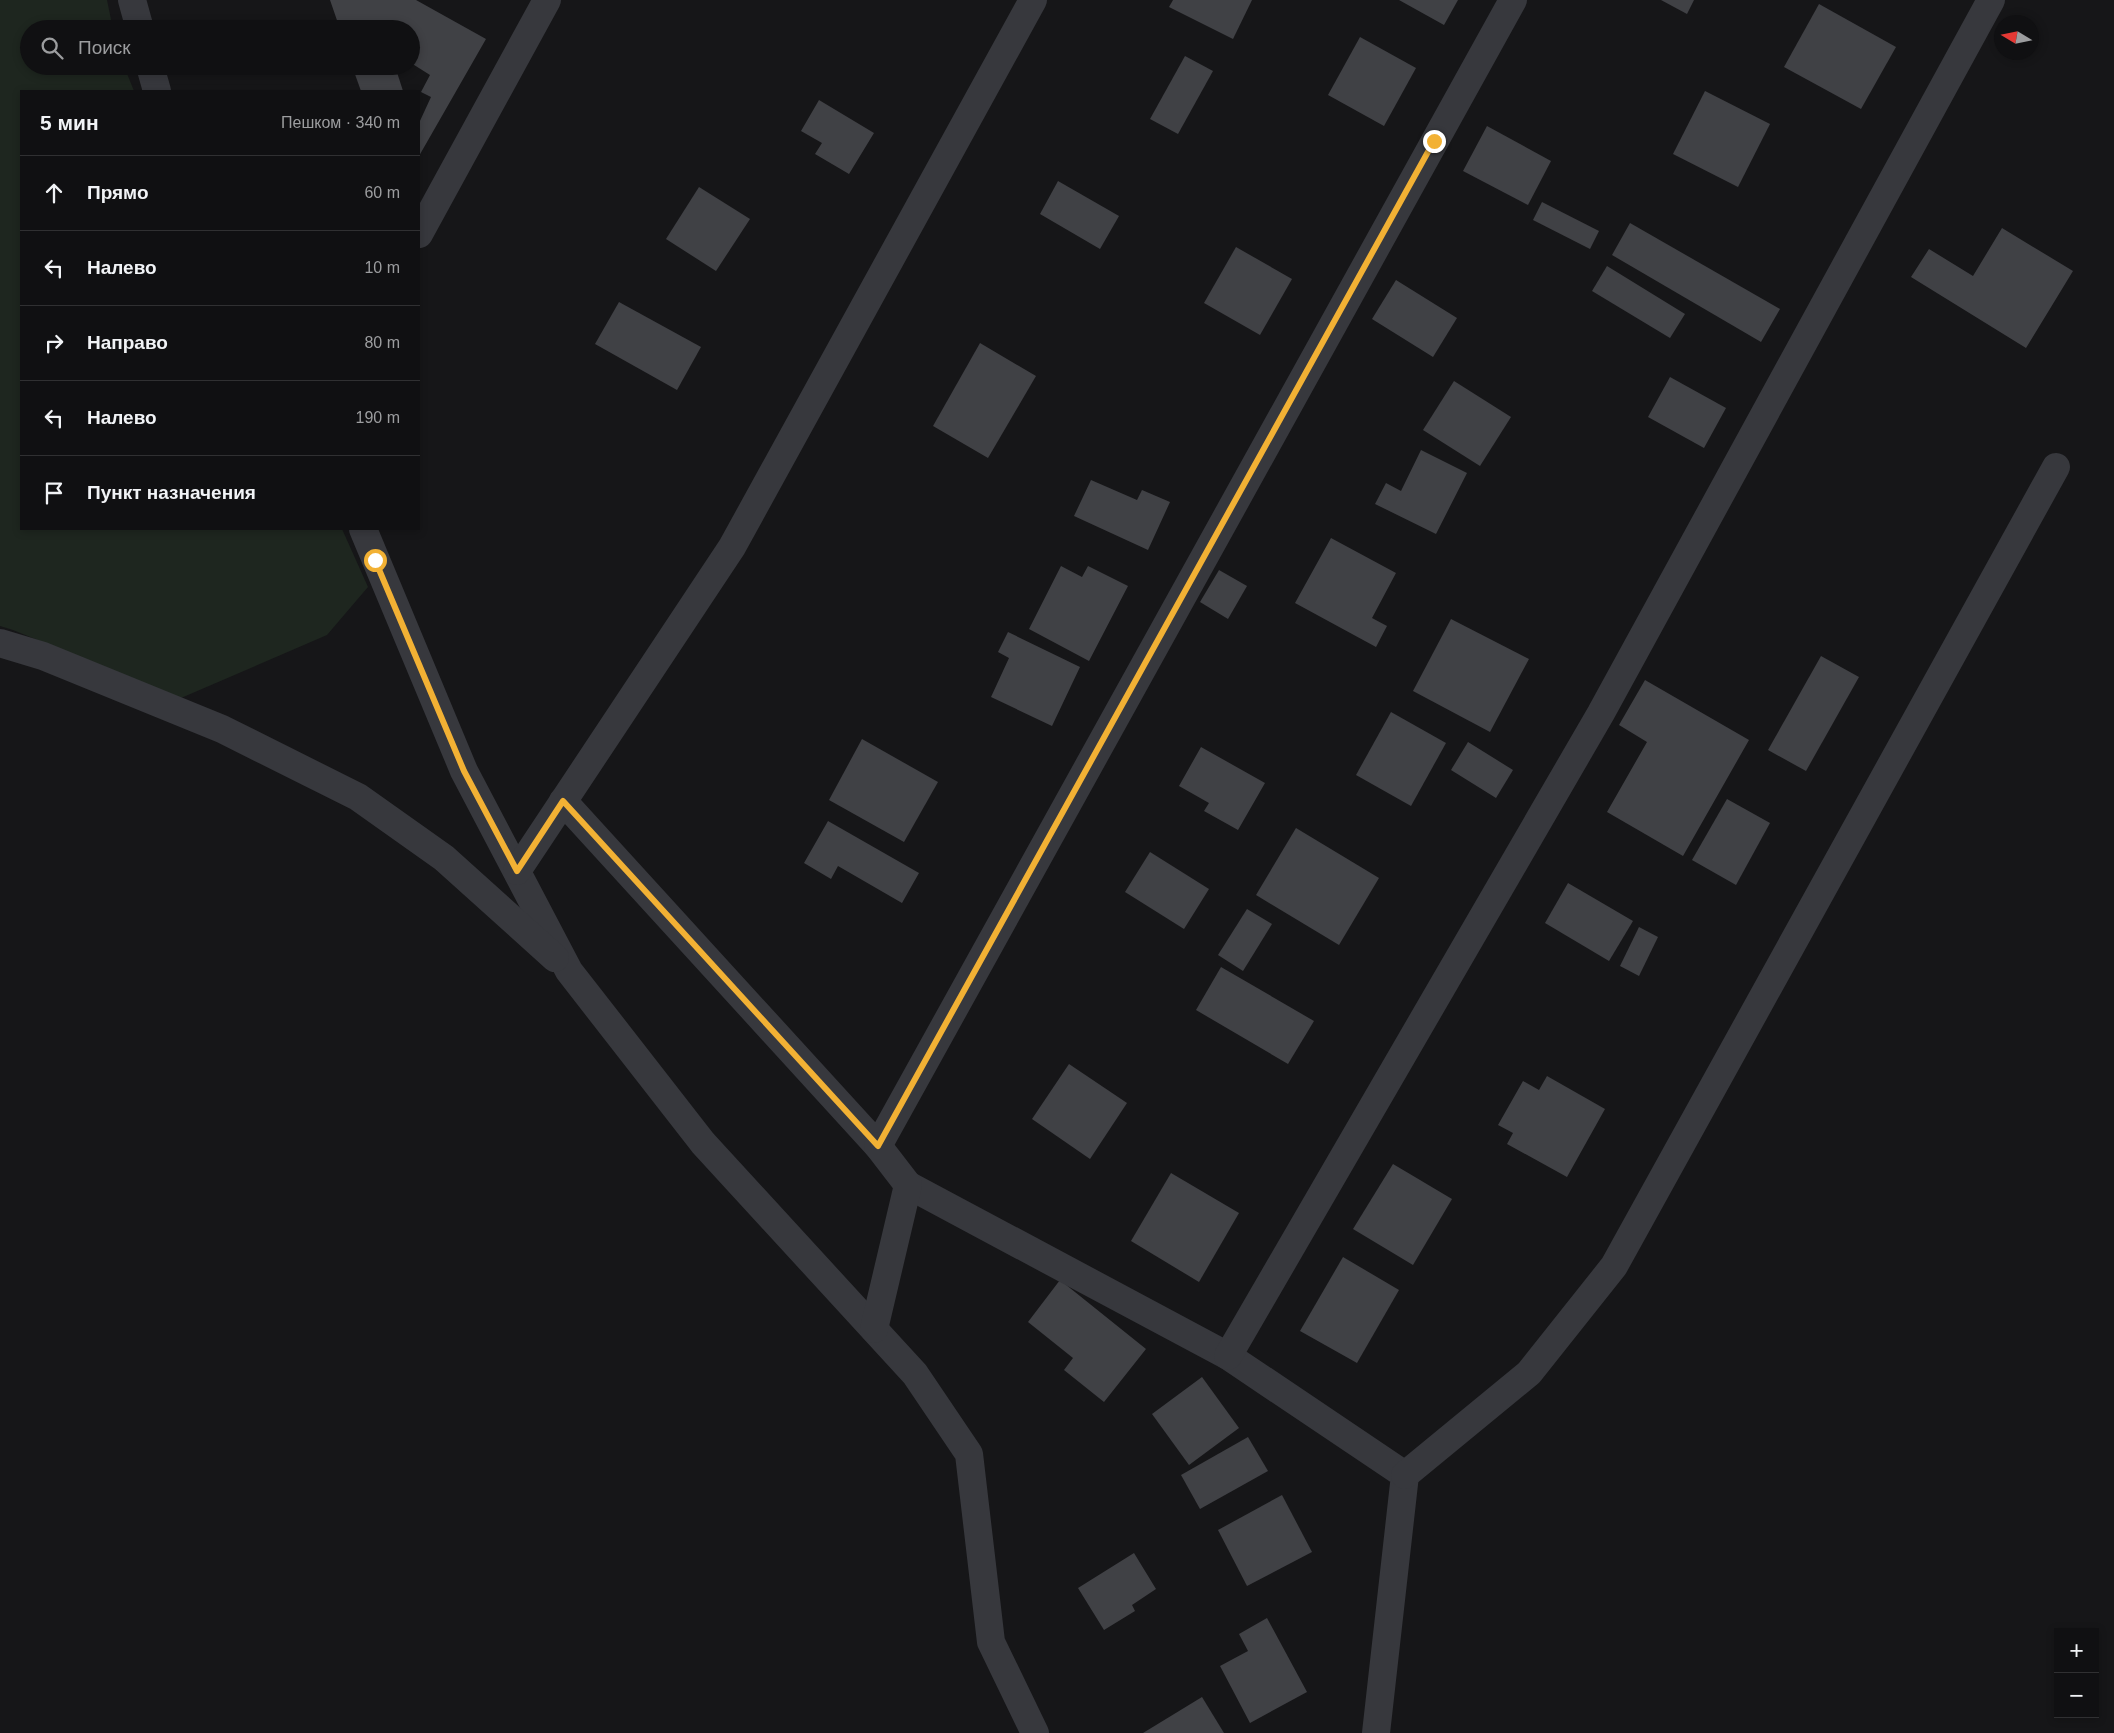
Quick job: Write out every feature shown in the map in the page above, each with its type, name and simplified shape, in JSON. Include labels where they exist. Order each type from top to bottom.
[{"type":"street","points":[[132,0],[138,20]]},
{"type":"street","points":[[420,232],[547,0]]},
{"type":"street","points":[[517,871],[732,547],[1033,0]]},
{"type":"street","points":[[878,1146],[1513,0]]},
{"type":"street","points":[[1228,1356],[1601,713],[1991,0]]},
{"type":"street","points":[[153,75],[157,90]]},
{"type":"street","points":[[1376,1733],[1405,1475],[1529,1373],[1614,1266],[2056,467]]},
{"type":"street","points":[[363,530],[464,771],[569,971]]},
{"type":"street","points":[[0,643],[44,656],[222,729],[358,797],[444,858],[569,971],[703,1143],[915,1374],[969,1454],[992,1642],[1035,1733]]},
{"type":"street","points":[[563,801],[878,1146],[908,1185],[1228,1356],[1405,1475]]},
{"type":"street","points":[[874,1329],[908,1185]]},
{"type":"shaded area","points":[[0,0],[107,0],[111,20],[20,20],[20,75],[128,75],[134,90],[20,90],[20,530],[342,530],[368,587],[327,635],[181,698],[0,626]]},
{"type":"building","points":[[330,0],[416,0],[486,39],[420,154],[420,121],[431,97],[421,92],[430,75],[420,69],[420,20],[337,20]]},
{"type":"building","points":[[1173,0],[1252,0],[1233,39],[1169,7]]},
{"type":"building","points":[[1399,0],[1458,0],[1444,25]]},
{"type":"building","points":[[1661,0],[1694,0],[1687,14]]},
{"type":"building","points":[[1819,4],[1896,47],[1861,109],[1784,67]]},
{"type":"building","points":[[1360,37],[1416,68],[1384,126],[1328,95]]},
{"type":"building","points":[[1185,56],[1213,71],[1178,134],[1150,119]]},
{"type":"building","points":[[355,75],[398,75],[403,90],[361,90]]},
{"type":"building","points":[[1705,91],[1770,124],[1738,187],[1673,154]]},
{"type":"building","points":[[819,100],[874,133],[849,174],[815,154],[822,143],[801,131]]},
{"type":"building","points":[[1487,126],[1551,161],[1528,205],[1463,171]]},
{"type":"building","points":[[1058,181],[1119,216],[1100,249],[1040,214]]},
{"type":"building","points":[[699,187],[750,219],[716,271],[666,239]]},
{"type":"building","points":[[1542,202],[1599,231],[1590,249],[1533,220]]},
{"type":"building","points":[[1630,223],[1780,309],[1761,342],[1612,255]]},
{"type":"building","points":[[2002,228],[2073,271],[2026,348],[1911,277],[1929,249],[1973,276]]},
{"type":"building","points":[[1236,247],[1292,279],[1260,335],[1204,303]]},
{"type":"building","points":[[1607,266],[1685,314],[1670,338],[1592,291]]},
{"type":"building","points":[[1396,280],[1457,318],[1433,357],[1372,319]]},
{"type":"building","points":[[619,302],[701,347],[677,390],[595,344]]},
{"type":"building","points":[[980,343],[1036,376],[988,458],[933,426]]},
{"type":"building","points":[[1670,377],[1726,408],[1704,448],[1648,417]]},
{"type":"building","points":[[1454,381],[1511,417],[1480,466],[1423,430]]},
{"type":"building","points":[[1421,450],[1467,473],[1436,534],[1375,504],[1386,483],[1401,491]]},
{"type":"building","points":[[1091,480],[1137,500],[1142,490],[1170,502],[1148,550],[1074,516]]},
{"type":"building","points":[[1331,538],[1396,573],[1372,618],[1387,626],[1376,647],[1295,603]]},
{"type":"building","points":[[1061,566],[1082,577],[1088,566],[1128,586],[1089,661],[1029,629]]},
{"type":"building","points":[[1219,570],[1247,586],[1228,619],[1200,602]]},
{"type":"building","points":[[1451,619],[1529,659],[1490,732],[1413,691]]},
{"type":"building","points":[[1008,632],[1080,667],[1052,726],[991,697],[1009,658],[998,652]]},
{"type":"building","points":[[1821,656],[1859,677],[1806,771],[1768,750]]},
{"type":"building","points":[[1645,680],[1749,740],[1683,856],[1607,812],[1647,742],[1619,725]]},
{"type":"building","points":[[1391,712],[1446,743],[1411,806],[1356,775]]},
{"type":"building","points":[[862,739],[938,782],[904,842],[829,800]]},
{"type":"building","points":[[1468,742],[1513,770],[1496,798],[1451,770]]},
{"type":"building","points":[[1201,747],[1265,783],[1238,830],[1204,811],[1209,803],[1179,786]]},
{"type":"building","points":[[1727,799],[1770,823],[1736,885],[1692,860]]},
{"type":"building","points":[[828,821],[919,873],[902,903],[838,866],[831,879],[804,863]]},
{"type":"building","points":[[1296,828],[1379,878],[1339,945],[1256,895]]},
{"type":"building","points":[[1150,852],[1209,889],[1184,929],[1125,892]]},
{"type":"building","points":[[1568,883],[1633,921],[1609,961],[1545,923]]},
{"type":"building","points":[[1247,909],[1272,924],[1243,971],[1218,955]]},
{"type":"building","points":[[1639,927],[1658,937],[1639,976],[1620,966]]},
{"type":"building","points":[[1221,967],[1314,1021],[1288,1064],[1196,1010]]},
{"type":"building","points":[[1069,1064],[1127,1103],[1090,1159],[1032,1119]]},
{"type":"building","points":[[1547,1076],[1605,1109],[1567,1177],[1507,1144],[1513,1133],[1498,1125],[1523,1081],[1539,1090]]},
{"type":"building","points":[[1393,1164],[1452,1199],[1413,1265],[1353,1229]]},
{"type":"building","points":[[1171,1173],[1239,1213],[1199,1282],[1131,1241]]},
{"type":"building","points":[[1343,1257],[1399,1290],[1357,1363],[1300,1331]]},
{"type":"building","points":[[1060,1280],[1146,1349],[1104,1402],[1064,1370],[1073,1358],[1028,1322]]},
{"type":"building","points":[[1202,1377],[1239,1428],[1189,1465],[1152,1414]]},
{"type":"building","points":[[1248,1437],[1268,1471],[1200,1509],[1181,1475]]},
{"type":"building","points":[[1282,1495],[1312,1552],[1247,1586],[1218,1530]]},
{"type":"building","points":[[1134,1553],[1156,1589],[1132,1605],[1135,1611],[1104,1630],[1078,1588]]},
{"type":"building","points":[[1267,1618],[1307,1692],[1250,1723],[1220,1666],[1248,1651],[1239,1634]]},
{"type":"building","points":[[1202,1697],[1224,1733],[1143,1733]]},
{"type":"route","points":[[375,560],[464,771],[517,871],[563,801],[878,1146],[1434,141]]}]
